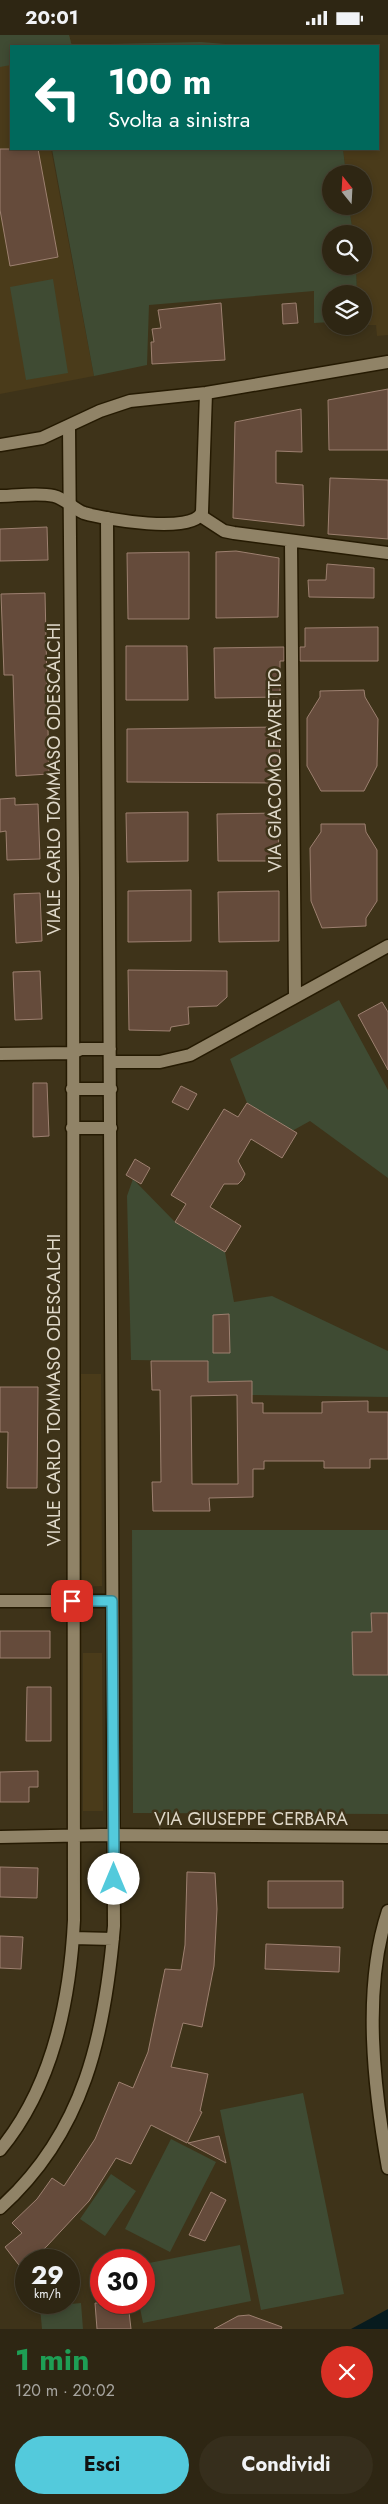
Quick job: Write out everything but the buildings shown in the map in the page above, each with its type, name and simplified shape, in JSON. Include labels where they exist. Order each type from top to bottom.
[{"type":"street","points":[[0,445],[42,438],[100,411],[130,401],[206,393],[388,362]]},
{"type":"street","points":[[201,516],[206,393]]},
{"type":"street","name":"VIALE CARLO TOMMASO ODESCALCHI","points":[[0,2150],[30,2106],[52,2052],[69,1979],[73,1938],[69,427]]},
{"type":"street","points":[[0,496],[47,495],[70,504],[83,512],[107,518],[174,524],[190,522],[201,516]]},
{"type":"street","points":[[201,516],[224,531],[291,542],[388,553]]},
{"type":"street","points":[[0,2208],[23,2184],[54,2143],[78,2097],[93,2059],[100,2033],[113,1939],[111,1062],[107,518]]},
{"type":"street","name":"VIA GIACOMO FAVRETTO","points":[[291,542],[295,997]]},
{"type":"street","points":[[111,1062],[160,1062],[190,1055],[388,946]]},
{"type":"street","points":[[0,1054],[54,1054],[72,1053],[81,1049],[110,1049]]},
{"type":"street","points":[[72,1089],[111,1089]]},
{"type":"street","points":[[72,1128],[111,1127]]},
{"type":"street","points":[[0,1601],[112,1601]]},
{"type":"street","points":[[0,1837],[114,1835]]},
{"type":"street","name":"VIA GIUSEPPE CERBARA","points":[[114,1835],[388,1837]]},
{"type":"street","points":[[388,1911],[380,1943],[375,1976],[374,2042],[377,2083],[388,2168]]},
{"type":"street","points":[[73,1938],[113,1939]]},
{"type":"street","points":[[377,2083],[388,2095]]},
{"type":"shaded area","points":[[0,35],[69,35],[72,45],[10,45],[10,150],[51,150],[94,376],[0,394]]},
{"type":"shaded area","points":[[379,70],[388,70],[388,335],[377,336],[376,325],[372,325],[372,285],[357,285],[356,275],[372,275],[372,225],[352,225],[350,215],[372,215],[372,165],[345,165],[343,150],[379,150]]},
{"type":"shaded area","points":[[81,1374],[101,1374],[102,1586],[82,1587]]},
{"type":"shaded area","points":[[83,1653],[102,1653],[103,1811],[83,1811]]},
{"type":"green space","points":[[0,35],[69,35],[72,45],[10,45],[10,65],[0,67]]},
{"type":"green space","points":[[201,42],[238,45],[100,45]]},
{"type":"green space","points":[[52,150],[343,150],[345,165],[322,165],[322,215],[350,215],[352,225],[322,225],[322,275],[356,275],[357,285],[322,285],[322,323],[314,323],[314,291],[149,305],[147,365],[94,376]]},
{"type":"green space","points":[[53,279],[68,373],[26,380],[10,287]]},
{"type":"green space","points":[[339,1000],[388,1090],[388,1178],[310,1121],[292,1131],[247,1103],[230,1059]]},
{"type":"green space","points":[[133,1179],[175,1222],[225,1252],[234,1302],[272,1296],[388,1351],[388,1397],[252,1395],[252,1381],[208,1382],[208,1361],[131,1360],[127,1196]]},
{"type":"green space","points":[[132,1530],[388,1530],[388,1814],[133,1813]]},
{"type":"green space","points":[[303,2093],[344,2294],[261,2310],[220,2110]]},
{"type":"green space","points":[[171,2139],[216,2162],[170,2252],[125,2229]]},
{"type":"green space","points":[[111,2174],[136,2191],[105,2236],[80,2219]]},
{"type":"green space","points":[[240,2245],[251,2301],[143,2323],[141,2314],[155,2314],[155,2262]]},
{"type":"green space","points":[[80,2303],[83,2329],[42,2329],[41,2314],[80,2314]]},
{"type":"water","points":[[388,2309],[388,2329],[351,2329]]},
{"type":"route","points":[[72,1601],[112,1601],[114,1879]]}]
